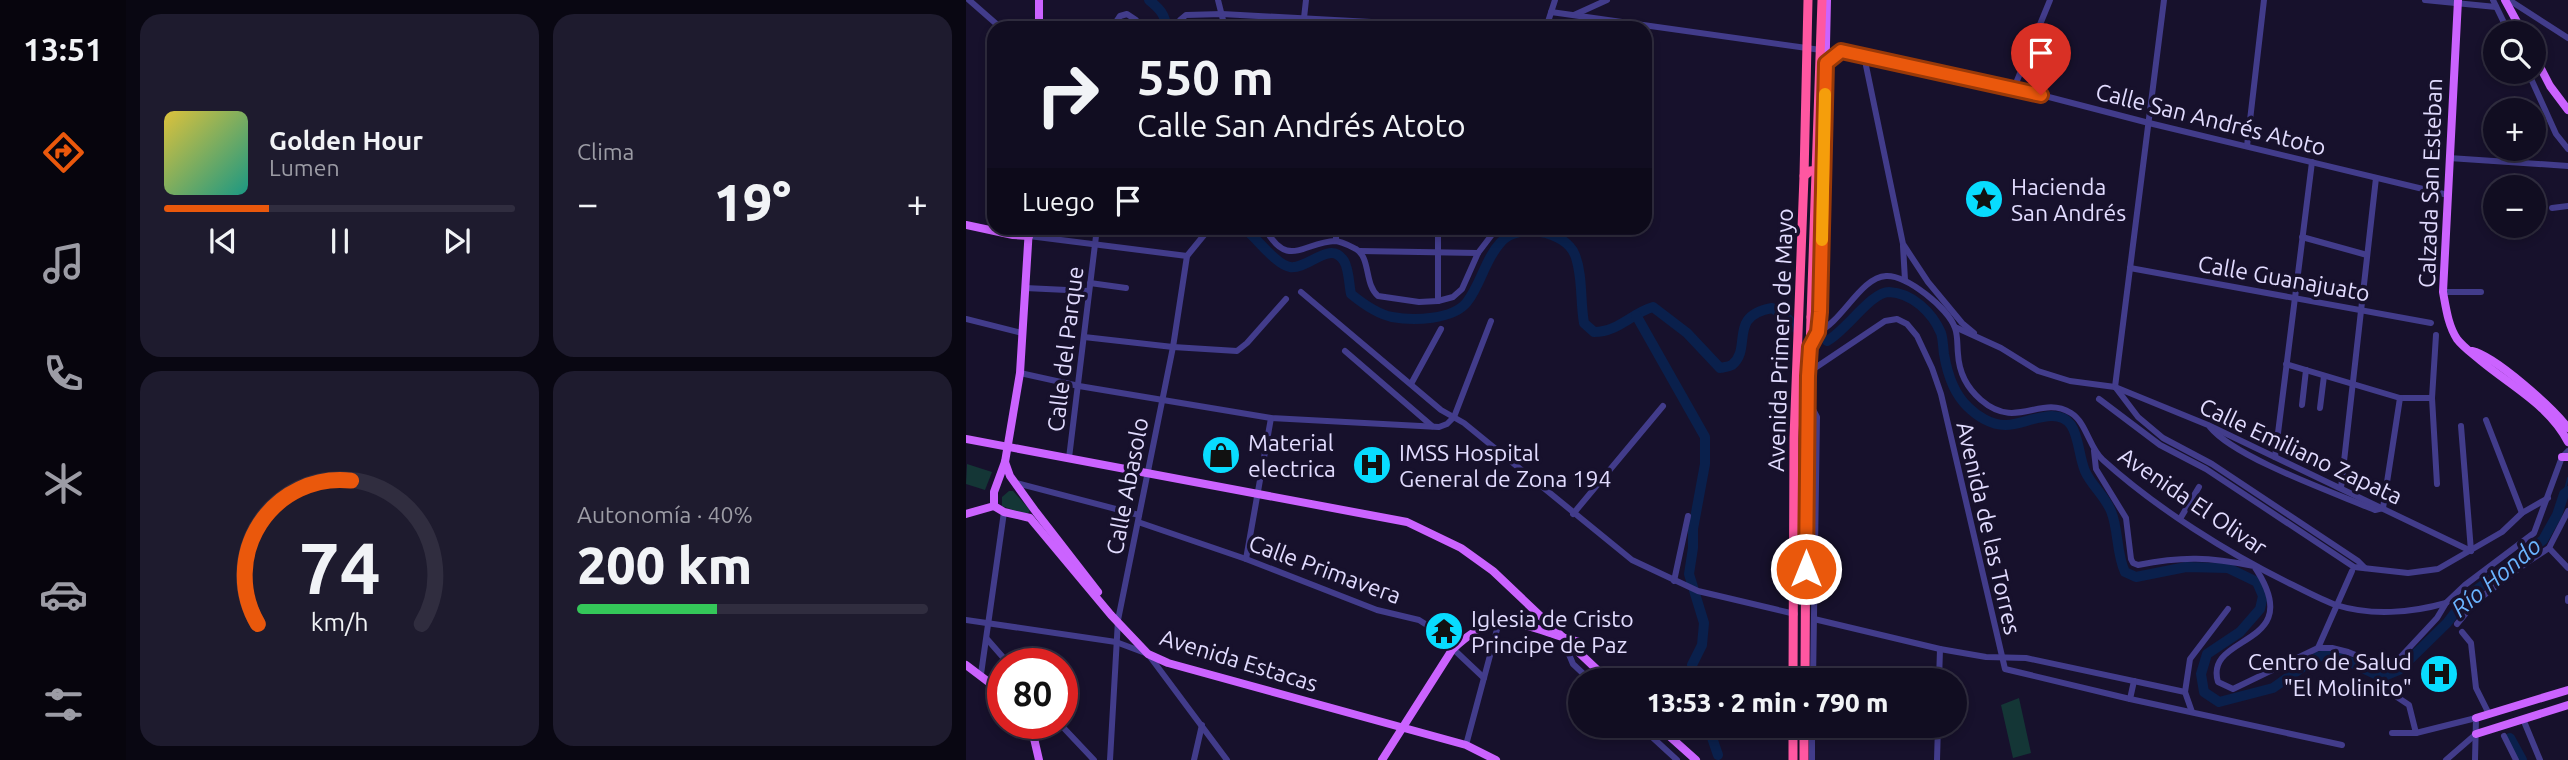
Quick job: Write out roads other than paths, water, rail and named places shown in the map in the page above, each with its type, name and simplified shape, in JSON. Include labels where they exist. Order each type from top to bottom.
[{"type":"highway","name":"Avenida Primero de Mayo","points":[[1794,668],[1794,438],[1808,0]]},
{"type":"highway","name":"Avenida Primero de Mayo","points":[[1810,668],[1807,400],[1822,0]]},
{"type":"highway","points":[[1804,176],[1814,170],[1823,176]]},
{"type":"highway","points":[[1793,738],[1793,760]]},
{"type":"highway","points":[[1804,738],[1804,760]]},
{"type":"main road","points":[[1039,0],[1039,21]]},
{"type":"main road","name":"Avenida Primero de Mayo","points":[[1810,347],[1818,332],[1827,0]]},
{"type":"main road","points":[[2507,0],[2517,21]]},
{"type":"main road","name":"Calzada San Esteban","points":[[2457,2],[2444,292],[2450,326],[2458,341],[2469,351],[2566,428],[2568,442]]},
{"type":"main road","points":[[2546,78],[2568,110]]},
{"type":"main road","points":[[966,225],[987,229]]},
{"type":"main road","points":[[994,506],[994,492],[1005,463],[1020,373],[1029,235]]},
{"type":"main road","points":[[2469,351],[2486,356],[2555,411],[2566,428]]},
{"type":"main road","points":[[966,439],[1258,496],[1408,522],[1461,548],[1493,571],[1595,668]]},
{"type":"main road","points":[[1005,463],[1033,515],[1148,654]]},
{"type":"main road","points":[[966,514],[994,506],[1004,512],[1033,515]]},
{"type":"main road","points":[[1382,760],[1452,650],[1479,628],[1499,622],[1516,622],[1579,642]]},
{"type":"main road","name":"Avenida Estacas","points":[[1148,654],[1168,663],[1466,745],[1496,760]]},
{"type":"main road","points":[[966,665],[987,679]]},
{"type":"main road","points":[[2476,718],[2503,706],[2568,690]]},
{"type":"main road","points":[[2476,734],[2568,705]]},
{"type":"main road","points":[[1671,738],[1696,760]]},
{"type":"main road","points":[[1034,739],[1039,760]]},
{"type":"street","points":[[969,0],[993,21]]},
{"type":"street","points":[[1218,0],[1224,21]]},
{"type":"street","points":[[1304,18],[1306,0]]},
{"type":"street","points":[[1548,21],[1555,0]]},
{"type":"street","points":[[1574,15],[1607,0]]},
{"type":"street","points":[[2014,88],[2050,0]]},
{"type":"street","points":[[2115,387],[2164,0]]},
{"type":"street","points":[[2247,146],[2264,0]]},
{"type":"street","points":[[2425,0],[2494,4],[2503,21]]},
{"type":"street","points":[[2507,0],[2568,38]]},
{"type":"street","name":"Calle San Andrés Atoto","points":[[1551,12],[1618,21]]},
{"type":"street","points":[[1117,21],[1120,16],[1127,14],[1136,21]]},
{"type":"street","points":[[1182,21],[1183,16],[1222,14],[1358,21]]},
{"type":"street","name":"Calle San Andrés Atoto","points":[[1652,26],[1841,51],[2014,88],[2448,195]]},
{"type":"street","points":[[1826,63],[1841,51]]},
{"type":"street","points":[[1864,56],[1903,244],[1905,280]]},
{"type":"street","points":[[2533,84],[2556,134],[2568,149]]},
{"type":"street","points":[[2449,158],[2568,166]]},
{"type":"street","points":[[2275,457],[2312,162]]},
{"type":"street","points":[[2341,488],[2376,178]]},
{"type":"street","points":[[2552,208],[2568,206]]},
{"type":"street","points":[[1046,235],[1187,256],[1204,235]]},
{"type":"street","name":"Calle del Parque","points":[[1069,458],[1096,235]]},
{"type":"street","points":[[1272,235],[1282,248],[1287,250],[1306,249],[1336,241],[1360,251],[1478,253]]},
{"type":"street","points":[[1336,235],[1336,241]]},
{"type":"street","points":[[1438,235],[1438,302]]},
{"type":"street","points":[[1360,251],[1365,260],[1370,285],[1378,296],[1438,302],[1462,289],[1478,253],[1492,235]]},
{"type":"street","points":[[2302,237],[2367,255]]},
{"type":"street","points":[[1903,244],[1928,282],[1956,316],[1982,339]]},
{"type":"street","name":"Calle Abasolo","points":[[1110,760],[1118,620],[1173,347],[1187,256]]},
{"type":"street","name":"Calle Guanajuato","points":[[2130,268],[2431,323]]},
{"type":"street","points":[[1818,332],[1833,324],[1870,282],[1886,276],[1905,280],[1929,298],[1955,327]]},
{"type":"street","points":[[1025,288],[1126,288]]},
{"type":"street","points":[[1301,292],[1441,410],[1464,423],[1632,560],[1698,591],[1795,614]]},
{"type":"street","points":[[2444,292],[2482,292]]},
{"type":"street","points":[[1084,337],[1237,351],[1286,299]]},
{"type":"street","points":[[966,319],[1021,333]]},
{"type":"street","name":"Avenida de las Torres","points":[[1808,372],[1885,321],[1897,319],[1907,324],[1917,336],[1941,394],[2005,669],[2130,699]]},
{"type":"street","points":[[1020,373],[1079,386],[1270,418],[1433,427],[1447,424],[1454,417],[1491,320]]},
{"type":"street","name":"Calle Emiliano Zapata","points":[[1955,327],[2038,371],[2070,381],[2115,387],[2208,425],[2471,551]]},
{"type":"street","name":"Avenida El Olivar","points":[[1955,327],[1962,374],[1981,399],[2008,414],[2044,408],[2067,411],[2078,419],[2094,450],[2108,465],[2180,519],[2254,566],[2337,605],[2374,612],[2423,609],[2446,603]]},
{"type":"street","points":[[1411,384],[1441,329]]},
{"type":"street","points":[[2436,335],[2432,398],[2437,484]]},
{"type":"street","points":[[1345,351],[1433,427]]},
{"type":"street","points":[[2287,365],[2400,398],[2432,398]]},
{"type":"street","points":[[2302,405],[2306,370]]},
{"type":"street","points":[[2320,408],[2323,376]]},
{"type":"street","name":"Calle Emiliano Zapata","points":[[2115,387],[2162,442]]},
{"type":"street","name":"Calle Emiliano Zapata","points":[[2099,398],[2162,442],[2211,464],[2365,568],[2391,572],[2438,569],[2502,532],[2522,513],[2548,498]]},
{"type":"street","points":[[2208,425],[2219,439],[2270,465],[2375,510],[2383,508],[2400,398]]},
{"type":"street","name":"Avenida Primero de Mayo","points":[[1807,400],[1817,418],[1811,668]]},
{"type":"street","points":[[1573,513],[1663,406]]},
{"type":"street","points":[[1246,559],[1270,418]]},
{"type":"street","points":[[2486,421],[2522,513]]},
{"type":"street","points":[[2461,426],[2471,551]]},
{"type":"street","points":[[2094,450],[2096,469],[2126,518],[2133,564],[2176,558],[2220,559],[2254,566],[2264,581],[2270,597],[2269,618],[2262,628],[2222,656],[2217,667],[2218,682],[2233,689],[2242,687],[2318,648],[2348,652],[2381,665],[2395,663],[2437,618],[2446,603],[2465,585],[2534,533],[2566,455]]},
{"type":"street","name":"Calle Primavera","points":[[1015,483],[1138,518],[1377,610],[1419,620],[1430,627],[1484,678]]},
{"type":"street","points":[[2180,519],[2200,487]]},
{"type":"street","points":[[981,674],[1004,512]]},
{"type":"street","points":[[2457,624],[2475,602],[2549,548],[2568,512]]},
{"type":"street","points":[[1674,581],[1688,516]]},
{"type":"street","points":[[2549,548],[2568,568]]},
{"type":"street","points":[[2318,648],[2352,571]]},
{"type":"street","points":[[2192,712],[2185,692],[2190,659],[2228,609]]},
{"type":"street","points":[[1814,619],[1940,649],[1986,657],[2026,658],[2185,692]]},
{"type":"street","name":"Avenida Estacas","points":[[966,620],[1116,642],[1148,654]]},
{"type":"street","points":[[1466,745],[1499,622]]},
{"type":"street","points":[[2462,632],[2472,643],[2476,688],[2489,714]]},
{"type":"street","points":[[1562,638],[1577,668]]},
{"type":"street","points":[[988,639],[996,648]]},
{"type":"street","points":[[1939,668],[1940,649]]},
{"type":"street","points":[[1148,654],[1227,760]]},
{"type":"street","points":[[2134,681],[2130,699],[2342,745]]},
{"type":"street","points":[[2397,697],[2409,705],[2416,733]]},
{"type":"street","points":[[2392,733],[2416,733],[2476,718],[2475,760]]},
{"type":"street","points":[[2523,719],[2540,760]]},
{"type":"street","points":[[1194,760],[1202,724]]},
{"type":"street","points":[[2446,760],[2476,734]]},
{"type":"street","points":[[2504,736],[2516,760]]},
{"type":"street","points":[[1653,738],[1677,760]]},
{"type":"street","points":[[1812,738],[1812,760]]},
{"type":"street","points":[[1937,760],[1938,738]]},
{"type":"street","points":[[1074,739],[1094,760]]},
{"type":"waterway","name":"Río Hondo","points":[[1149,0],[1161,12],[1165,21]]},
{"type":"waterway","name":"Río Hondo","points":[[1251,235],[1272,256],[1290,267],[1297,267],[1326,254],[1338,255],[1346,264],[1351,294],[1386,316],[1411,319],[1443,316],[1461,308],[1472,295],[1491,256],[1501,242],[1511,235]]},
{"type":"waterway","name":"Río Hondo","points":[[1552,235],[1570,246],[1575,255],[1584,323],[1594,332],[1618,326],[1653,307],[1687,333],[1720,368],[1732,365],[1738,358],[1745,325],[1758,312],[1772,308],[1786,317],[1797,329]]},
{"type":"waterway","name":"Río Hondo","points":[[1827,341],[1874,298],[1889,292],[1906,296],[1927,311],[1937,325],[1942,335],[1945,361],[1952,382],[1963,402],[1976,414],[2000,425],[2049,416],[2065,419],[2071,425],[2085,471],[2111,511],[2125,572],[2136,577],[2186,567],[2228,568],[2257,582],[2263,596],[2260,609],[2240,632],[2207,654],[2201,674],[2204,692],[2219,702],[2273,688],[2317,657],[2333,654],[2375,674],[2387,675],[2399,670],[2447,623],[2467,597],[2543,540],[2557,515],[2564,494],[2568,491]]},
{"type":"waterway","points":[[1636,315],[1705,437],[1705,464],[1693,529],[1689,574],[1704,623],[1702,645],[1693,668]]},
{"type":"waterway","points":[[2564,494],[2568,478]]},
{"type":"waterway","points":[[1712,738],[1718,755]]},
{"type":"waterway","points":[[2510,738],[2522,760]]},
{"type":"place","name":"Hacienda San Andrés","points":[[1984,199]]},
{"type":"place","name":"Material electrica","points":[[1221,455]]},
{"type":"place","name":"IMSS Hospital General de Zona 194","points":[[1372,465]]},
{"type":"place","name":"Iglesia de Cristo Principe de Paz","points":[[1444,631]]},
{"type":"place","name":"Centro de Salud \"El Molinito\"","points":[[2439,674]]}]
